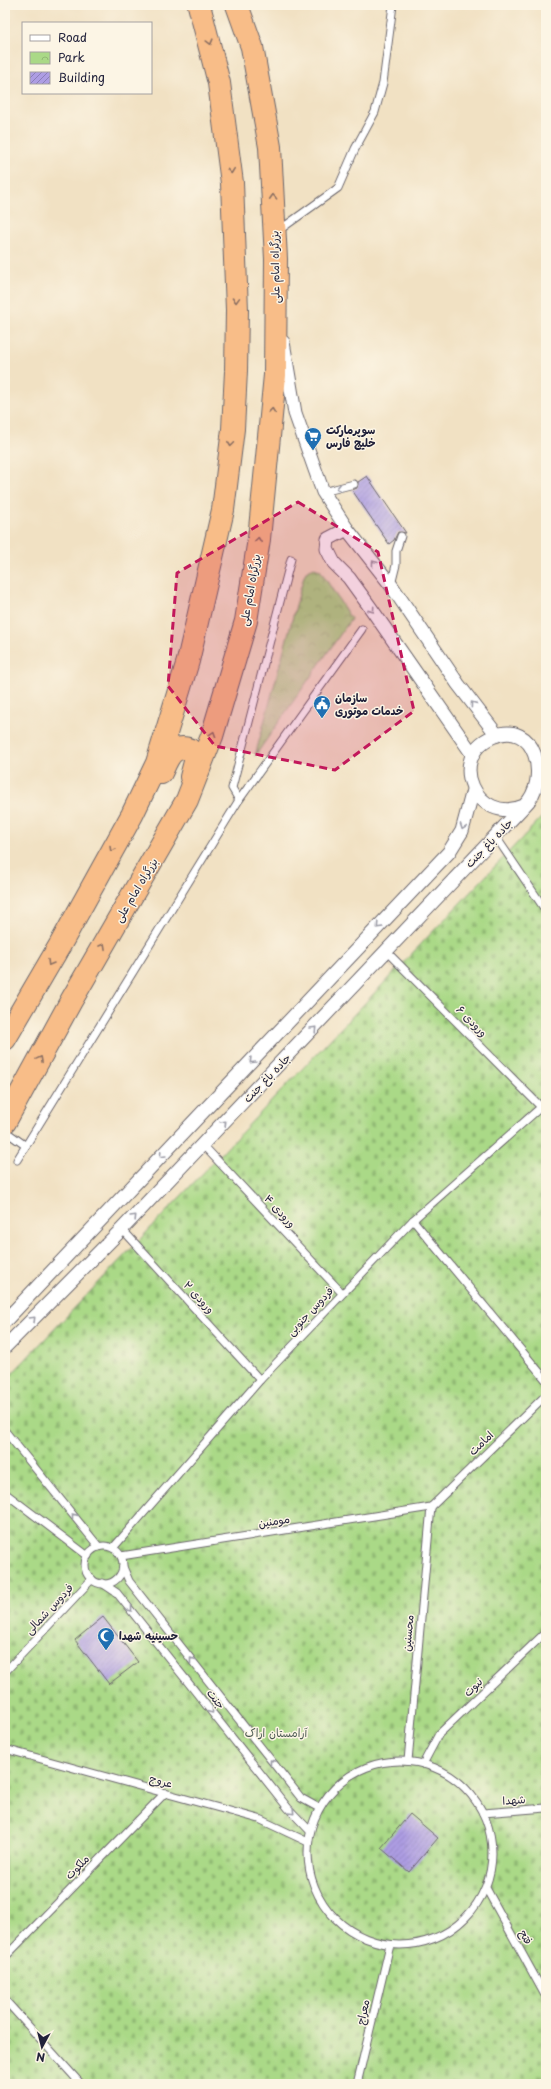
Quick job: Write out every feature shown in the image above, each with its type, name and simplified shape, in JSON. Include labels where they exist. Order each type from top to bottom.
[{"type":"highway","points":[[5,1039],[60,945],[132,815],[157,763],[188,661],[223,510],[234,429],[237,310],[232,183],[219,83],[199,5]]},
{"type":"highway","name":"بزرگراه امام علی","points":[[5,1122],[71,1001],[169,834],[187,800],[212,736],[246,621],[258,546],[275,375],[275,233],[270,147],[252,47],[237,5]]},
{"type":"highway","points":[[132,815],[145,801],[171,753],[183,748],[190,749],[195,755],[195,764],[169,834]]},
{"type":"street","points":[[276,302],[295,412],[323,492],[347,529],[391,585],[458,684],[497,735]]},
{"type":"street","points":[[347,529],[328,539],[327,549],[334,563],[349,578],[473,755]]},
{"type":"street","points":[[510,733],[519,735],[534,744],[544,760],[546,778],[543,794],[524,806],[511,810],[493,807],[482,800],[473,790],[469,772],[473,755],[481,744],[497,735],[510,733]]},
{"type":"street","name":"جاده باغ جنت","points":[[5,1320],[269,1044],[449,852],[462,831],[473,790]]},
{"type":"street","name":"جاده باغ جنت","points":[[5,1347],[122,1229],[387,952],[524,806]]},
{"type":"street","points":[[269,1044],[285,1059]]},
{"type":"lane","points":[[275,233],[338,188],[355,149],[375,112],[383,84],[393,5]]},
{"type":"lane","points":[[323,492],[354,484]]},
{"type":"lane","points":[[391,585],[396,565],[396,551],[401,536]]},
{"type":"lane","points":[[239,800],[232,788],[291,559]]},
{"type":"lane","points":[[17,1160],[239,800],[362,629]]},
{"type":"lane","points":[[496,837],[546,912]]},
{"type":"lane","name":"ورودی ۶","points":[[387,952],[541,1107]]},
{"type":"lane","name":"فردوس جنوبی","points":[[113,1548],[260,1380],[342,1293],[413,1220],[541,1107]]},
{"type":"lane","points":[[5,1131],[26,1146]]},
{"type":"lane","name":"ورودی ۴","points":[[202,1145],[342,1293]]},
{"type":"lane","points":[[413,1220],[546,1380]]},
{"type":"lane","name":"ورودی ۲","points":[[122,1229],[260,1380]]},
{"type":"lane","name":"امامت","points":[[431,1507],[546,1395]]},
{"type":"lane","points":[[5,1431],[99,1547]]},
{"type":"lane","points":[[5,1493],[88,1556]]},
{"type":"lane","name":"مومنین","points":[[121,1556],[431,1507]]},
{"type":"lane","name":"محسنین","points":[[408,1761],[431,1507]]},
{"type":"lane","points":[[123,1567],[116,1579],[102,1583],[92,1579],[86,1568],[88,1556],[99,1547],[113,1548],[121,1556],[123,1567],[130,1581],[301,1798],[319,1808]]},
{"type":"lane","name":"فردوس شمالی","points":[[5,1672],[92,1579]]},
{"type":"lane","name":"جنت","points":[[102,1583],[117,1593],[288,1808],[310,1831]]},
{"type":"lane","name":"نبوت","points":[[423,1764],[439,1734],[546,1632]]},
{"type":"lane","name":"عروج","points":[[5,1749],[259,1819],[308,1842]]},
{"type":"lane","points":[[408,1761],[423,1764],[442,1771],[458,1782],[473,1796],[483,1813],[491,1837],[492,1863],[486,1888],[474,1908],[457,1926],[437,1938],[414,1944],[390,1945],[362,1937],[337,1921],[319,1898],[309,1871],[308,1842],[310,1831],[319,1808],[342,1781],[373,1765],[408,1761]]},
{"type":"lane","name":"ملکوت","points":[[5,1957],[165,1793]]},
{"type":"lane","name":"شهدا","points":[[483,1813],[546,1808]]},
{"type":"lane","name":"فتح","points":[[486,1888],[546,1997]]},
{"type":"lane","name":"معراج","points":[[357,2084],[390,1945]]},
{"type":"lane","points":[[5,2000],[81,2084]]},
{"type":"highlighted area","points":[[298,502],[378,552],[414,711],[335,770],[215,746],[168,686],[177,573]]},
{"type":"green space","points":[[314,568],[320,570],[351,619],[255,756],[304,576],[306,572]]},
{"type":"green space","name":"آرامستان اراک","points":[[542,817],[546,823],[546,2084],[5,2084],[5,1381]]},
{"type":"building","points":[[367,476],[406,533],[398,532],[394,540],[389,544],[352,490],[357,488],[358,482]]},
{"type":"building","name":"حسینیه شهدا","points":[[103,1617],[138,1662],[109,1684],[75,1640]]},
{"type":"building","points":[[410,1814],[438,1838],[409,1872],[381,1848]]},
{"type":"place","name":"سوپرمارکت خلیج فارس","points":[[313,451]]},
{"type":"place","name":"سازمان خدمات موتوری","points":[[322,719]]},
{"type":"place","name":"حسینیه شهدا","points":[[106,1651]]}]
